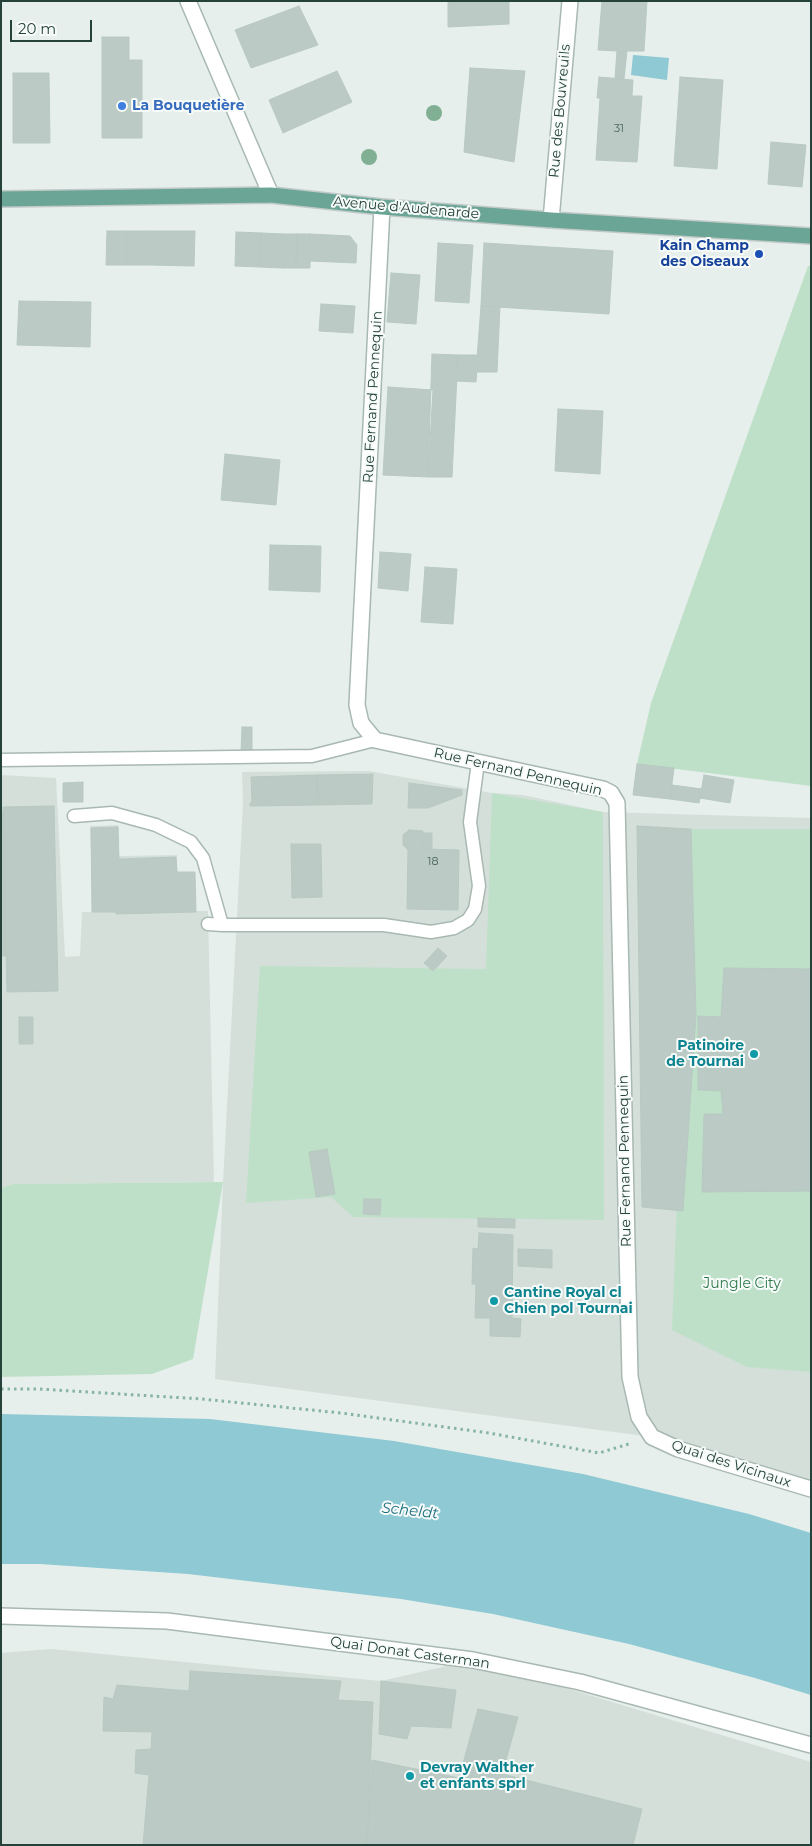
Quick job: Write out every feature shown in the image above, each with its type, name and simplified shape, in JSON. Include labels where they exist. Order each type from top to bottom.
[{"type":"main road","name":"Avenue d'Audenarde","points":[[1,199],[271,195],[382,207],[551,220],[811,236]]},
{"type":"street","points":[[188,1],[271,195]]},
{"type":"street","name":"Rue des Bouvreuils","points":[[551,220],[570,1]]},
{"type":"street","name":"Rue Fernand Pennequin","points":[[382,207],[357,705],[361,723],[375,740],[602,789],[611,793],[617,803],[630,1377],[638,1417],[652,1437]]},
{"type":"street","name":"Quai des Vicinaux","points":[[652,1437],[678,1449],[811,1489]]},
{"type":"street","name":"Quai Donat Casterman","points":[[1,1616],[167,1621],[473,1660],[580,1682],[811,1744]]},
{"type":"lane","points":[[1,760],[312,756],[375,740]]},
{"type":"lane","points":[[208,924],[384,925],[431,932],[454,928],[468,920],[475,909],[479,886],[470,822],[478,762]]},
{"type":"lane","points":[[74,816],[112,813],[156,825],[191,842],[203,858],[222,924]]},
{"type":"path","points":[[1,1389],[39,1389],[202,1399],[341,1413],[489,1433],[599,1453],[652,1437]]},
{"type":"shaded area","points":[[369,771],[492,793],[523,795],[603,812],[811,818],[811,1492],[652,1437],[215,1379],[223,1182],[243,803],[242,772]]},
{"type":"shaded area","points":[[1,775],[56,778],[65,957],[80,956],[82,912],[93,912],[90,826],[118,825],[119,856],[177,855],[177,872],[194,911],[208,911],[214,1182],[13,1184],[1,1188]]},
{"type":"shaded area","points":[[51,1649],[381,1681],[473,1660],[811,1762],[811,1845],[1,1845],[1,1653]]},
{"type":"green space","points":[[808,266],[811,266],[811,786],[637,764],[651,703]]},
{"type":"green space","points":[[492,793],[603,812],[604,1220],[353,1217],[331,1197],[246,1203],[260,966],[486,969]]},
{"type":"green space","name":"Jungle City","points":[[691,829],[811,829],[811,1372],[747,1367],[672,1330]]},
{"type":"green space","points":[[223,1182],[193,1359],[152,1374],[1,1377],[1,1188],[13,1184]]},
{"type":"water","points":[[633,55],[669,58],[667,80],[631,75]]},
{"type":"water","name":"Scheldt","points":[[1,1414],[210,1419],[394,1441],[583,1474],[749,1514],[811,1533],[811,1695],[629,1644],[493,1614],[401,1599],[188,1574],[40,1564],[1,1564]]},
{"type":"building","points":[[448,1],[509,1],[509,24],[448,27]]},
{"type":"building","points":[[602,1],[647,1],[644,51],[627,51],[624,79],[615,78],[617,51],[598,50]]},
{"type":"building","points":[[299,6],[318,45],[251,68],[235,30]]},
{"type":"building","name":"La Bouquetière","points":[[102,37],[129,37],[129,60],[142,60],[142,138],[102,138]]},
{"type":"building","points":[[470,68],[525,71],[514,162],[464,152]]},
{"type":"building","points":[[337,71],[352,102],[283,133],[269,100]]},
{"type":"building","points":[[13,73],[49,73],[50,143],[13,143]]},
{"type":"building","points":[[599,77],[633,80],[632,96],[642,96],[637,162],[596,160],[600,98],[597,98]]},
{"type":"building","points":[[680,77],[723,80],[717,169],[674,166]]},
{"type":"building","points":[[771,142],[806,145],[802,187],[768,184]]},
{"type":"building","points":[[107,231],[127,231],[127,265],[106,265]]},
{"type":"building","points":[[127,231],[150,231],[150,265],[127,265]]},
{"type":"building","points":[[150,231],[195,231],[194,266],[150,265]]},
{"type":"building","points":[[236,232],[261,233],[259,267],[235,266]]},
{"type":"building","points":[[261,233],[283,234],[283,268],[259,267]]},
{"type":"building","points":[[283,234],[297,234],[296,268],[283,268]]},
{"type":"building","points":[[297,234],[310,234],[310,268],[296,268]]},
{"type":"building","points":[[310,234],[350,236],[357,245],[356,263],[310,261]]},
{"type":"building","points":[[438,243],[473,245],[469,303],[435,301]]},
{"type":"building","points":[[484,243],[613,251],[609,314],[481,306]]},
{"type":"building","points":[[391,273],[420,275],[416,324],[387,322]]},
{"type":"building","points":[[19,301],[91,302],[90,347],[17,345]]},
{"type":"building","points":[[321,304],[355,306],[353,333],[319,331]]},
{"type":"building","points":[[481,306],[500,307],[497,372],[476,372]]},
{"type":"building","points":[[432,354],[458,355],[452,477],[428,477]]},
{"type":"building","points":[[458,355],[478,355],[476,382],[456,381]]},
{"type":"building","points":[[388,387],[433,390],[428,477],[383,475]]},
{"type":"building","points":[[558,409],[603,411],[600,474],[555,471]]},
{"type":"building","points":[[225,454],[280,460],[276,505],[221,500]]},
{"type":"building","points":[[270,545],[321,546],[320,592],[269,590]]},
{"type":"building","points":[[380,552],[411,554],[408,591],[378,588]]},
{"type":"building","points":[[425,567],[457,569],[453,624],[421,622]]},
{"type":"building","points":[[242,727],[252,727],[252,751],[241,751]]},
{"type":"building","points":[[637,764],[674,768],[670,799],[633,795]]},
{"type":"building","points":[[373,774],[372,804],[318,805],[317,775]]},
{"type":"building","points":[[317,775],[318,805],[250,806],[252,802],[251,777]]},
{"type":"building","points":[[704,775],[734,780],[730,803],[700,798]]},
{"type":"building","points":[[83,782],[83,802],[63,802],[63,783]]},
{"type":"building","points":[[409,783],[462,790],[462,795],[428,808],[408,808]]},
{"type":"building","points":[[672,785],[702,789],[699,803],[670,799]]},
{"type":"building","points":[[54,806],[58,991],[7,992],[3,807]]},
{"type":"building","points":[[1,813],[3,813],[6,956],[1,956]]},
{"type":"building","points":[[637,826],[691,829],[696,1015],[683,1211],[642,1207]]},
{"type":"building","points":[[118,827],[119,859],[176,857],[177,872],[195,872],[196,912],[116,914],[116,912],[92,912],[91,828]]},
{"type":"building","points":[[409,830],[423,831],[423,849],[459,850],[458,910],[407,909],[408,850],[403,845],[403,835]]},
{"type":"building","points":[[423,833],[432,833],[432,849],[423,849]]},
{"type":"building","points":[[291,844],[321,844],[322,897],[292,898]]},
{"type":"building","points":[[438,948],[447,956],[433,971],[424,963]]},
{"type":"building","name":"Patinoire de Tournai","points":[[724,968],[811,969],[811,1191],[702,1192],[704,1114],[723,1114],[721,1091],[698,1090],[698,1016],[721,1017]]},
{"type":"building","points":[[19,1017],[33,1017],[33,1044],[19,1044]]},
{"type":"building","points":[[327,1149],[335,1194],[316,1197],[309,1152]]},
{"type":"building","points":[[364,1199],[381,1199],[380,1215],[363,1214]]},
{"type":"building","points":[[478,1218],[515,1219],[515,1228],[478,1227]]},
{"type":"building","name":"Cantine Royal cl Chien pol Tournai","points":[[479,1233],[513,1235],[512,1318],[521,1319],[520,1337],[490,1336],[490,1318],[475,1318],[476,1284],[472,1284],[473,1248],[478,1249]]},
{"type":"building","points":[[518,1249],[552,1250],[552,1268],[518,1266]]},
{"type":"building","points":[[190,1671],[341,1681],[338,1700],[373,1702],[367,1845],[143,1845],[149,1775],[135,1773],[136,1750],[151,1749],[152,1732],[103,1731],[104,1697],[113,1699],[117,1685],[189,1691]]},
{"type":"building","points":[[381,1681],[456,1690],[451,1728],[411,1726],[407,1739],[379,1734]]},
{"type":"building","name":"Devray Walther et enfants sprl","points":[[478,1709],[518,1717],[502,1774],[642,1809],[633,1845],[367,1845],[372,1760],[459,1778]]},
{"type":"place","name":"La Bouquetière","points":[[122,106]]},
{"type":"place","name":"Kain Champ des Oiseaux","points":[[759,254]]},
{"type":"place","name":"Patinoire de Tournai","points":[[754,1054]]},
{"type":"place","name":"Cantine Royal cl Chien pol Tournai","points":[[494,1301]]},
{"type":"place","name":"Devray Walther et enfants sprl","points":[[410,1776]]}]
